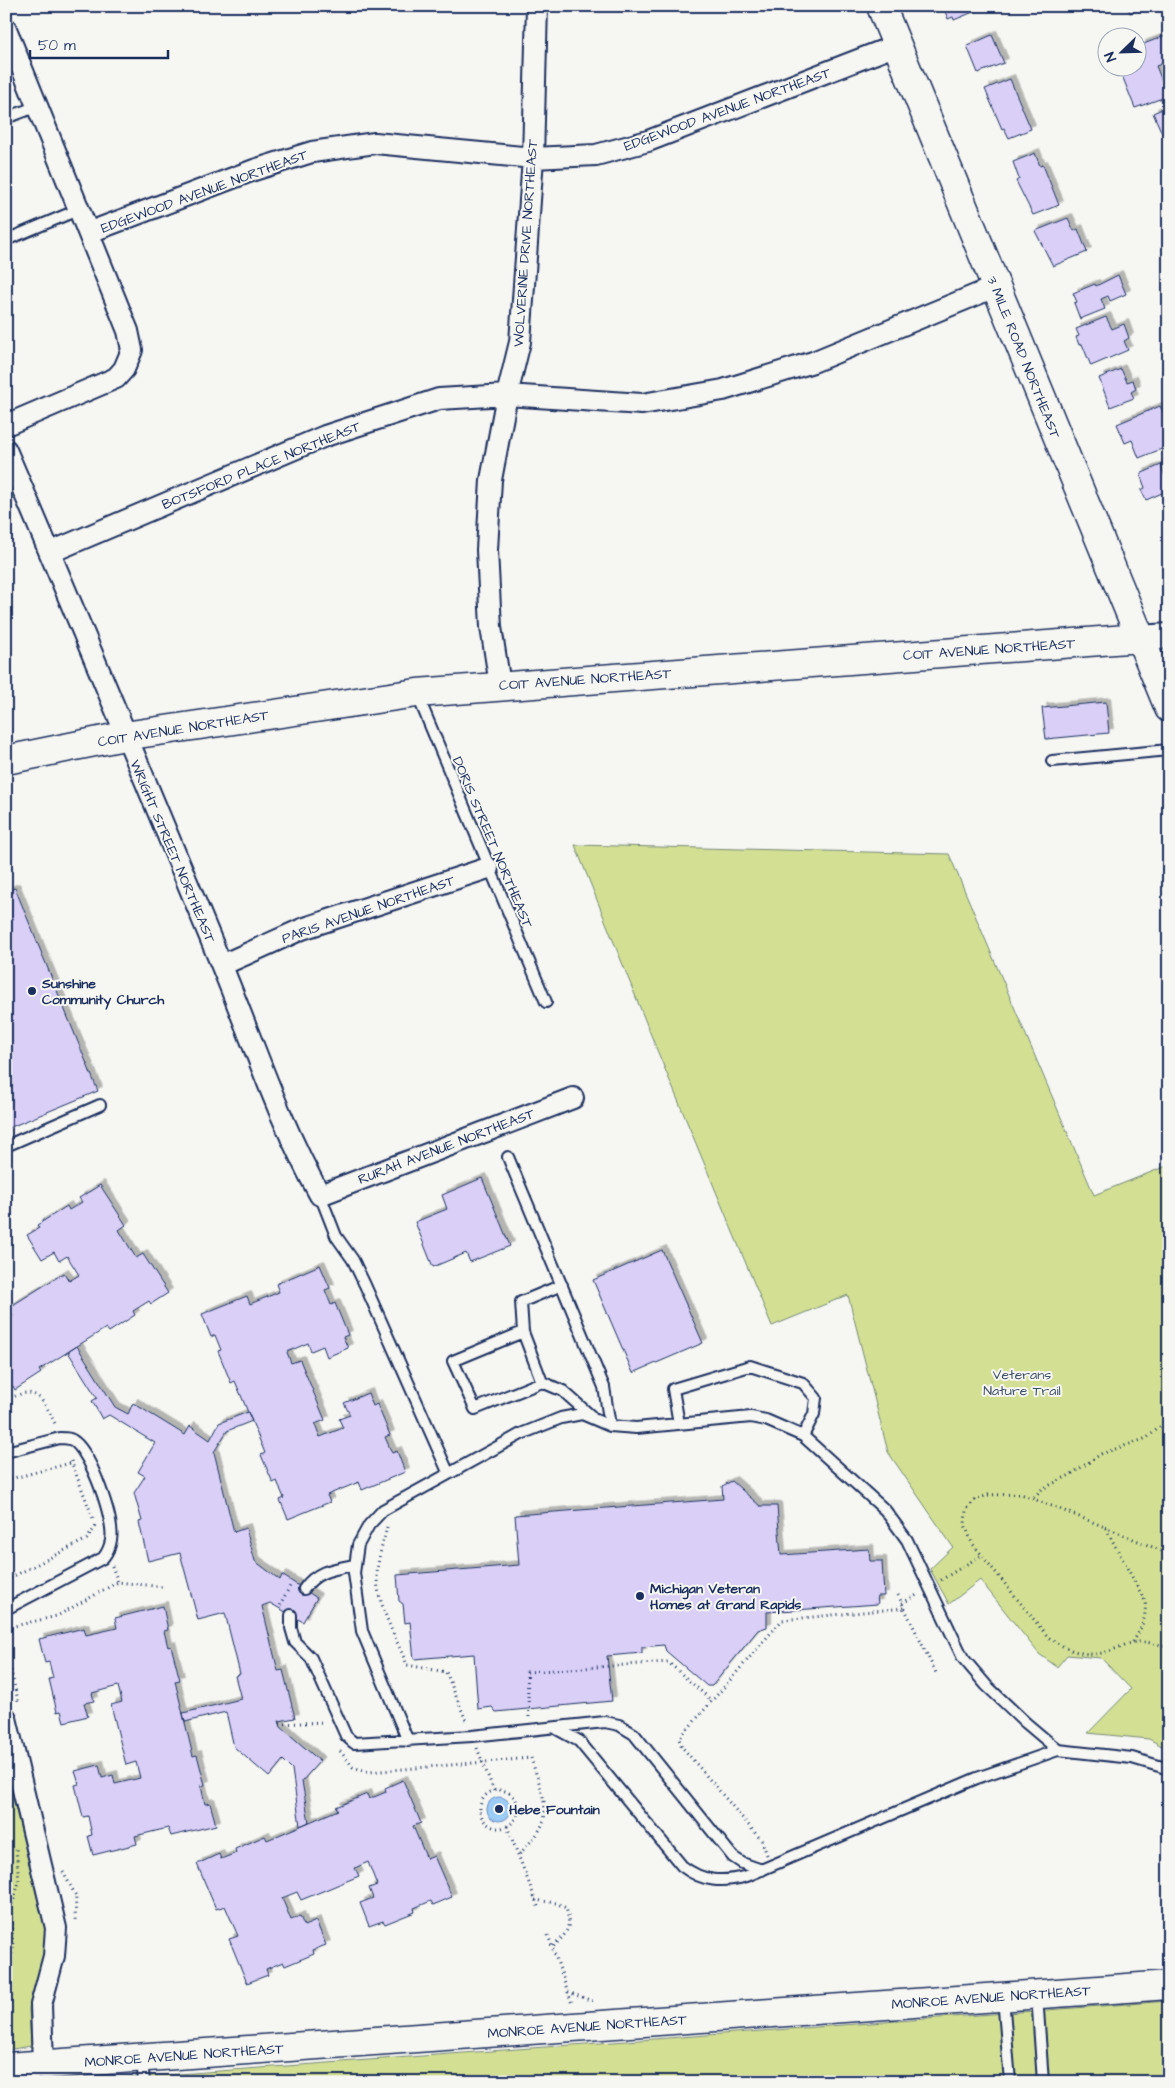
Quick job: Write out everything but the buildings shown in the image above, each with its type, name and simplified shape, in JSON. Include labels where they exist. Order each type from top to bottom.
[{"type":"main road","name":"3 MILE ROAD NORTHEAST","points":[[881,6],[1169,708]]},
{"type":"main road","name":"COIT AVENUE NORTHEAST","points":[[6,760],[124,736],[417,693],[500,685],[1140,638]]},
{"type":"main road","name":"MONROE AVENUE NORTHEAST","points":[[6,2068],[42,2065],[143,2070],[1003,1996],[1169,1985]]},
{"type":"street","name":"WOLVERINE DRIVE NORTHEAST","points":[[500,685],[491,627],[487,550],[491,480],[507,395],[520,342],[533,158],[537,6]]},
{"type":"street","points":[[6,29],[90,232],[128,331],[132,350],[124,369],[116,378],[6,424]]},
{"type":"street","name":"EDGEWOOD AVENUE NORTHEAST","points":[[90,232],[254,170],[312,152],[374,143],[533,158],[596,155],[648,141],[897,45]]},
{"type":"street","name":"BOTSFORD PLACE NORTHEAST","points":[[51,552],[325,436],[439,399],[507,395],[642,404],[723,390],[813,362],[995,287]]},
{"type":"street","name":"WRIGHT STREET NORTHEAST","points":[[6,450],[51,552],[124,736],[222,965],[300,1159],[320,1195]]},
{"type":"street","name":"COIT AVENUE NORTHEAST","points":[[1140,638],[1169,636]]},
{"type":"street","name":"PARIS AVENUE NORTHEAST","points":[[222,965],[302,929],[488,868]]},
{"type":"street","name":"RURAH AVENUE NORTHEAST","points":[[320,1195],[573,1098]]},
{"type":"street","points":[[6,1718],[56,1928],[54,1956],[41,2005],[42,2065]]},
{"type":"lane","points":[[6,118],[38,106]]},
{"type":"lane","points":[[6,240],[80,210]]},
{"type":"lane","name":"DORIS STREET NORTHEAST","points":[[417,693],[488,868],[546,1002]]},
{"type":"lane","points":[[1052,761],[1169,750]]},
{"type":"lane","points":[[6,1146],[100,1105]]},
{"type":"lane","points":[[508,1157],[604,1386],[610,1426]]},
{"type":"lane","points":[[320,1195],[336,1236],[353,1260],[365,1285],[448,1472]]},
{"type":"lane","points":[[542,1382],[523,1332],[521,1302],[562,1285]]},
{"type":"lane","points":[[523,1332],[453,1361],[475,1409],[542,1382],[563,1391],[592,1417],[610,1426],[636,1428],[752,1417],[766,1420],[803,1436],[874,1499],[894,1520],[907,1540],[963,1658],[986,1686],[1058,1750]]},
{"type":"lane","points":[[679,1424],[673,1389],[750,1366],[803,1383],[816,1398],[814,1414],[803,1436]]},
{"type":"lane","points":[[408,1741],[362,1631],[354,1565],[358,1545],[369,1525],[383,1510],[394,1503],[521,1434],[546,1423],[574,1415],[592,1417]]},
{"type":"lane","points":[[6,1452],[60,1438],[67,1438],[77,1443],[91,1466],[104,1501],[112,1531],[112,1540],[106,1553],[96,1563],[6,1609]]},
{"type":"lane","points":[[304,1589],[310,1580],[323,1572],[354,1565]]},
{"type":"lane","points":[[291,1615],[291,1628],[295,1642],[311,1658],[348,1739],[354,1743],[472,1736],[605,1722],[627,1728],[734,1857],[742,1863],[767,1868]]},
{"type":"lane","points":[[554,1728],[579,1741],[682,1866],[690,1872],[710,1880],[719,1881],[737,1879],[767,1868],[977,1778],[1058,1750],[1132,1758],[1169,1769]]},
{"type":"lane","points":[[1037,1994],[1043,2082]]},
{"type":"lane","points":[[1003,1996],[1010,2082]]},
{"type":"path","points":[[6,1401],[20,1393],[31,1393],[44,1402],[71,1463],[118,1582]]},
{"type":"path","points":[[1034,1497],[1042,1489],[1070,1475],[1101,1454],[1147,1438],[1169,1419]]},
{"type":"path","points":[[6,1480],[71,1463]]},
{"type":"path","points":[[1169,1554],[1034,1497],[1021,1494],[998,1493],[970,1504],[966,1510],[965,1525],[976,1550],[1048,1637],[1059,1645],[1077,1653],[1098,1654],[1133,1642],[1169,1647]]},
{"type":"path","points":[[394,1503],[378,1560],[376,1579],[385,1612],[407,1665],[446,1672],[494,1791]]},
{"type":"path","points":[[6,1580],[86,1539],[96,1526]]},
{"type":"path","points":[[1105,1527],[1145,1601],[1146,1612],[1144,1621],[1133,1642]]},
{"type":"path","points":[[279,1608],[292,1581]]},
{"type":"path","points":[[6,1628],[57,1616],[118,1582],[164,1587]]},
{"type":"path","points":[[898,1595],[936,1672]]},
{"type":"path","points":[[767,1868],[762,1841],[682,1747],[679,1739],[782,1620],[904,1608]]},
{"type":"path","points":[[531,1712],[527,1672],[668,1662],[712,1701]]},
{"type":"path","points":[[280,1724],[340,1722]]},
{"type":"path","points":[[499,1789],[507,1791],[514,1797],[518,1807],[517,1816],[507,1826],[500,1829],[492,1826],[484,1820],[480,1811],[482,1801],[487,1794],[499,1789]]},
{"type":"path","points":[[507,1826],[539,1910]]},
{"type":"path","points":[[6,1973],[14,1950],[12,1909],[19,1882],[15,1844]]},
{"type":"path","points":[[535,1900],[556,1903],[566,1908],[570,1922],[568,1931],[553,1946]]},
{"type":"path","points":[[548,1935],[570,1999]]},
{"type":"path","points":[[568,1992],[599,2003]]},
{"type":"green space","name":"Veterans Nature Trail","points":[[575,845],[949,854],[1094,1195],[1169,1165],[1169,1750],[1149,1739],[1088,1733],[1131,1689],[1101,1658],[1067,1655],[1057,1667],[1039,1654],[980,1580],[949,1604],[930,1569],[953,1547],[888,1452],[848,1295],[772,1326],[657,1050]]},
{"type":"green space","points":[[6,1770],[47,1937],[41,1968],[29,2009],[31,2046],[6,2050]]},
{"type":"green space","points":[[1169,2001],[1169,2082],[70,2082]]},
{"type":"water","name":"Hebe Fountain","points":[[499,1797],[504,1798],[510,1804],[510,1814],[504,1820],[499,1821],[494,1820],[488,1814],[487,1809],[488,1804],[494,1798]]},
{"type":"place","name":"Sunshine Community Church","points":[[32,991]]},
{"type":"place","name":"Michigan Veteran Homes at Grand Rapids","points":[[640,1596]]},
{"type":"place","name":"Hebe Fountain","points":[[499,1809]]}]
